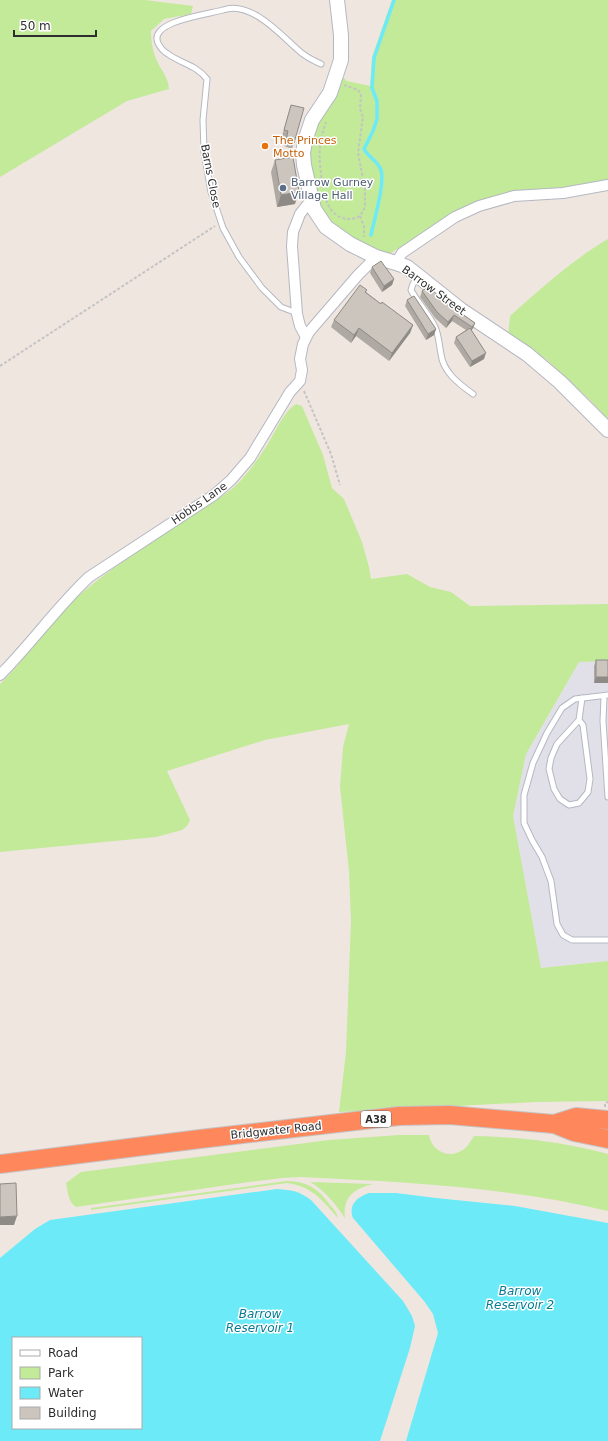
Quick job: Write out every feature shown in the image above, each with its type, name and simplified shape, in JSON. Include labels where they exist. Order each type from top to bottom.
[{"type":"highway","name":"Bridgwater Road","points":[[0,1164],[200,1138],[399,1116],[449,1115],[554,1124],[574,1132],[608,1139]]},
{"type":"highway","name":"Bridgwater Road","points":[[554,1124],[576,1117],[608,1120]]},
{"type":"highway","points":[[574,1132],[589,1140],[608,1144]]},
{"type":"main road","name":"Barrow Street","points":[[337,0],[341,35],[341,85],[330,93],[312,120],[305,141],[303,153],[304,165],[314,209],[326,227],[350,244],[362,252],[396,262],[407,267],[460,310],[527,354],[580,400],[608,430]]},
{"type":"street","points":[[396,262],[402,253],[455,217],[479,206],[514,196],[563,193],[608,185]]},
{"type":"street","points":[[306,337],[300,326],[297,314],[292,246],[293,232],[300,214],[311,200]]},
{"type":"street","points":[[300,381],[302,370],[300,359],[302,344],[306,337],[340,295],[376,257]]},
{"type":"street","name":"Hobbs Lane","points":[[0,675],[17,658],[72,593],[89,576],[214,495],[231,480],[250,458],[290,392],[300,381]]},
{"type":"lane","name":"Barns Close","points":[[297,314],[281,307],[262,288],[239,257],[222,228],[211,192],[204,152],[203,120],[207,79],[201,71],[168,54],[158,45],[156,40],[157,34],[165,26],[172,22],[224,10],[229,5],[235,3],[244,4],[256,9],[268,17],[297,50],[321,64]]},
{"type":"lane","points":[[419,276],[413,284],[412,290],[434,325],[440,339],[441,355],[446,367],[458,384],[473,394]]},
{"type":"lane","points":[[608,797],[603,721],[606,696],[575,699],[562,708],[547,733],[533,763],[524,795],[524,823],[542,856],[551,881],[557,924],[563,935],[572,940],[608,940]]},
{"type":"lane","points":[[579,720],[583,725],[590,779],[588,792],[578,803],[569,804],[560,799],[554,789],[549,769],[551,758],[557,744],[579,720],[582,698]]},
{"type":"path","points":[[327,121],[320,140],[319,154],[324,195],[330,209],[341,218],[352,219],[362,214],[366,204],[365,189],[358,153],[363,118],[360,109],[361,94],[358,90],[341,85]]},
{"type":"path","points":[[360,216],[364,226],[362,252]]},
{"type":"path","points":[[0,366],[220,222]]},
{"type":"path","points":[[300,381],[331,454],[340,485]]},
{"type":"shaded area","points":[[608,661],[608,961],[541,968],[513,816],[526,754],[579,662]]},
{"type":"green space","points":[[0,0],[145,0],[193,6],[191,14],[164,19],[151,31],[155,55],[166,78],[169,89],[127,101],[0,177]]},
{"type":"green space","points":[[392,0],[608,0],[608,180],[590,184],[513,193],[428,230],[389,254],[366,248],[328,220],[319,206],[309,167],[310,141],[340,75],[347,81],[370,86],[372,57]]},
{"type":"green space","points":[[608,239],[608,420],[590,400],[547,360],[508,336],[510,316],[569,265]]},
{"type":"green space","points":[[296,404],[302,406],[323,455],[332,488],[344,499],[362,542],[371,579],[407,574],[430,587],[451,592],[470,606],[608,604],[608,661],[579,662],[526,754],[513,816],[541,968],[608,961],[608,1101],[537,1102],[339,1112],[346,1052],[351,921],[349,871],[340,787],[343,747],[349,724],[265,740],[167,771],[190,820],[187,826],[182,830],[156,837],[0,852],[0,684],[18,665],[58,615],[95,582],[124,560],[215,501],[237,484],[263,452],[284,416]]},
{"type":"green space","points":[[399,1135],[429,1135],[430,1140],[437,1149],[441,1152],[451,1154],[463,1150],[474,1136],[541,1141],[575,1146],[608,1154],[608,1211],[532,1196],[494,1191],[378,1181],[301,1177],[249,1182],[76,1207],[70,1200],[66,1183],[81,1172],[329,1140]]},
{"type":"green space","points":[[287,1181],[301,1182],[317,1190],[337,1214],[338,1218],[316,1195],[303,1187],[287,1183],[91,1210],[91,1208]]},
{"type":"green space","points":[[310,1182],[373,1184],[360,1188],[351,1195],[346,1205],[345,1218],[334,1203]]},
{"type":"water","name":"Barrow Reservoir 1","points":[[277,1189],[295,1192],[307,1197],[403,1301],[412,1316],[415,1326],[410,1348],[380,1441],[0,1441],[0,1258],[35,1229],[50,1220]]},
{"type":"water","name":"Barrow Reservoir 2","points":[[369,1193],[396,1193],[515,1206],[608,1223],[608,1441],[406,1441],[438,1333],[433,1314],[424,1301],[353,1218],[353,1205],[357,1199]]},
{"type":"building","points":[[291,105],[304,108],[294,143],[286,140],[288,131],[284,130]]},
{"type":"building","points":[[293,157],[299,192],[281,195],[275,160]]},
{"type":"building","points":[[381,261],[394,279],[384,286],[372,267]]},
{"type":"building","points":[[360,285],[367,290],[365,292],[381,304],[382,302],[413,325],[392,353],[359,328],[354,335],[334,320]]},
{"type":"building","points":[[428,287],[475,323],[472,327],[454,315],[448,322],[437,312],[422,291]]},
{"type":"building","points":[[414,296],[436,329],[428,334],[407,300]]},
{"type":"building","points":[[470,328],[486,353],[472,361],[456,337]]},
{"type":"building","points":[[596,660],[608,660],[608,677],[596,677]]},
{"type":"building","points":[[16,1183],[17,1216],[0,1217],[0,1184]]},
{"type":"waterway","points":[[371,235],[379,202],[382,176],[380,167],[364,149],[377,119],[377,101],[372,88],[374,58],[394,0]]},
{"type":"place","name":"The Princes Motto","points":[[265,146]]},
{"type":"place","name":"Barrow Gurney Village Hall","points":[[283,188]]}]
